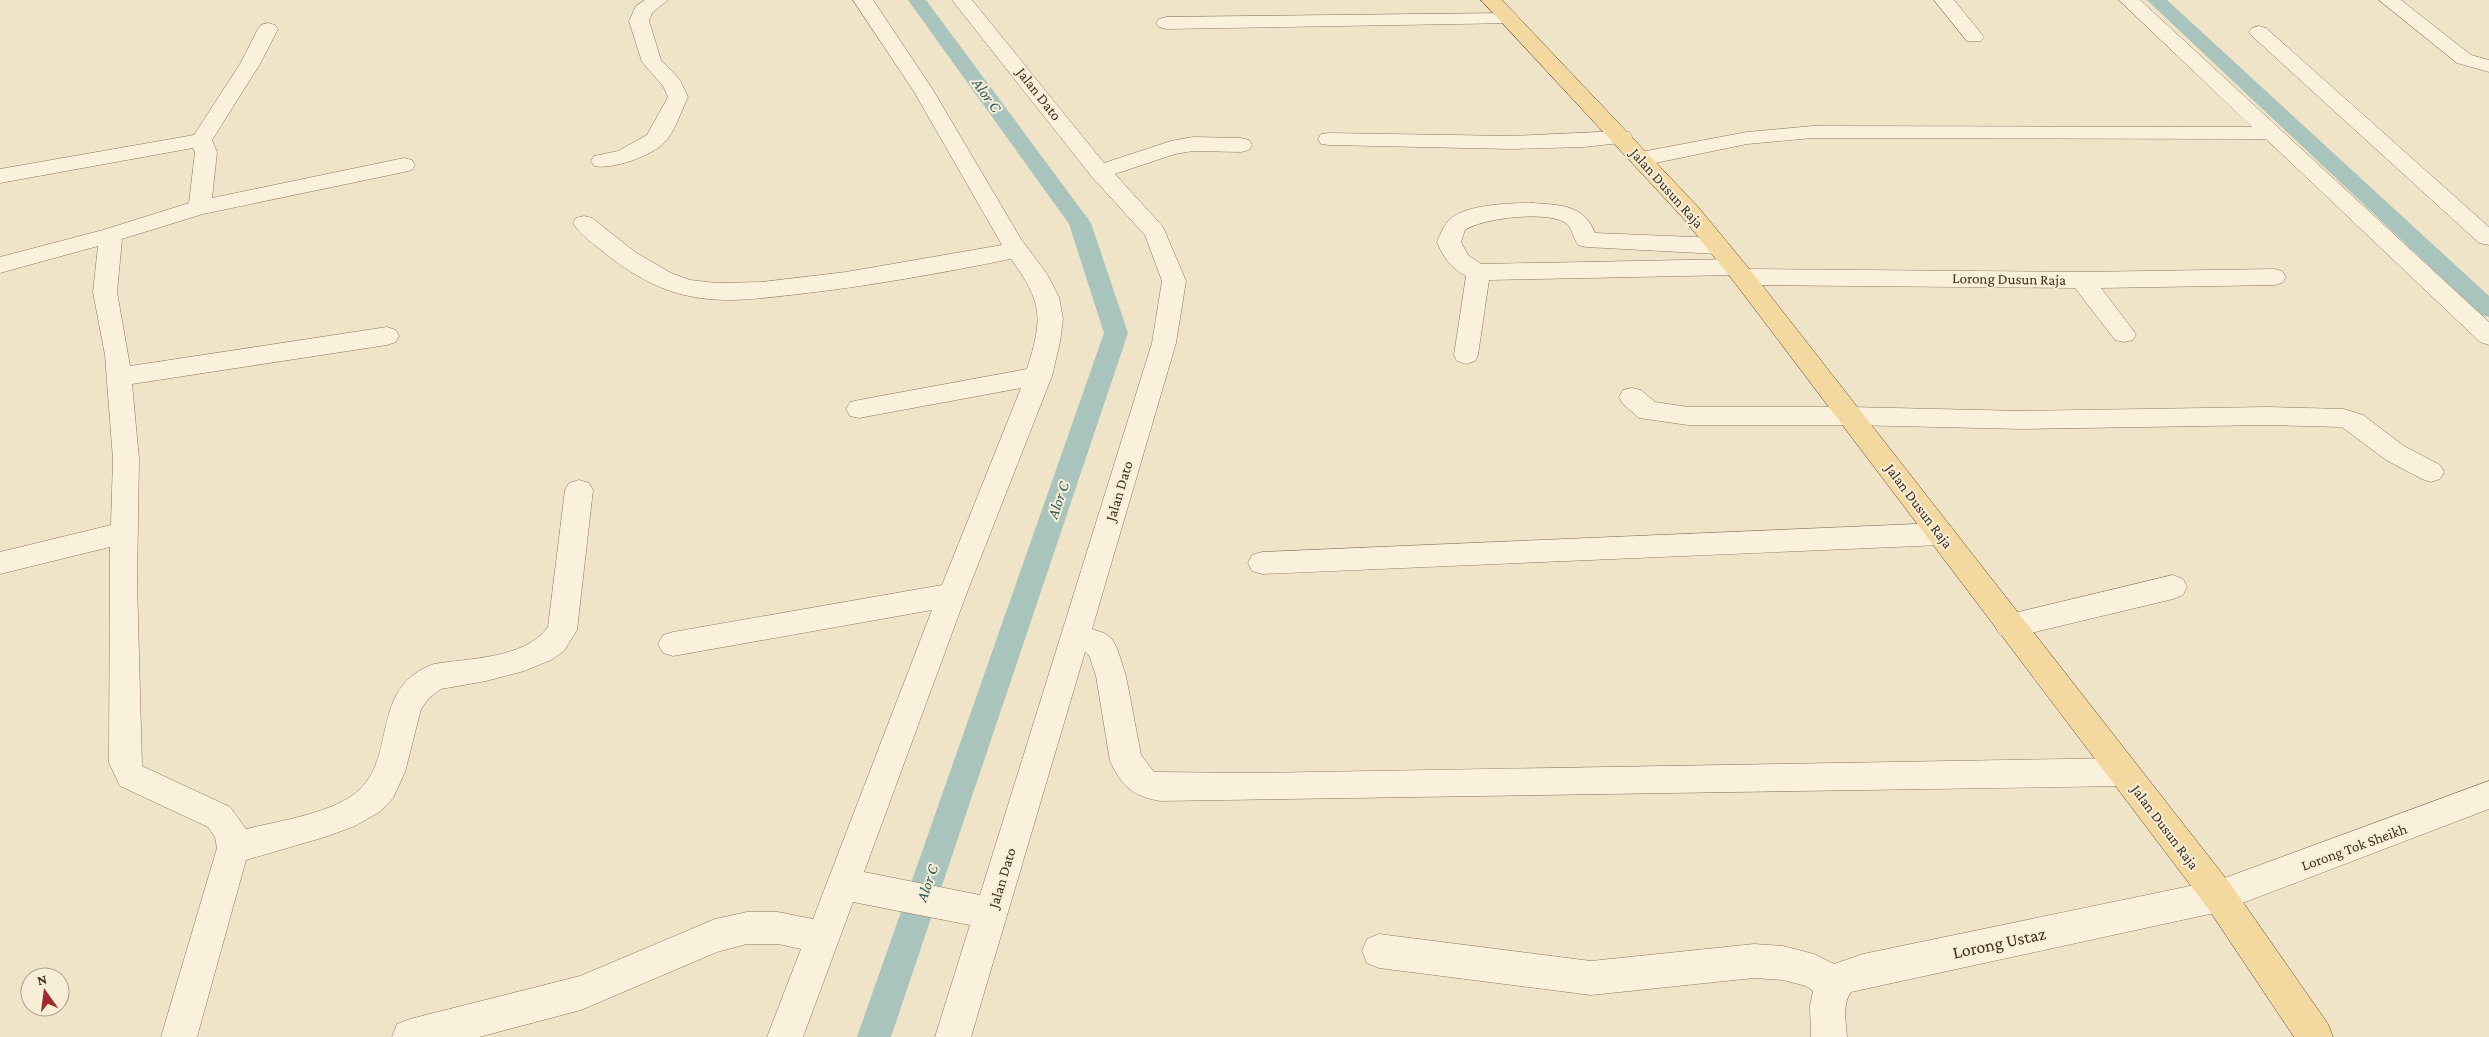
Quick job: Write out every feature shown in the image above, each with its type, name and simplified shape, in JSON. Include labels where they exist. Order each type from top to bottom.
[{"type":"main road","name":"Jalan Dusun Raja","points":[[1499,9],[1641,159],[1739,272],[2218,896],[2315,1037]]},
{"type":"street","points":[[602,161],[625,156],[656,139],[678,97],[673,84],[652,62],[639,21],[643,10],[658,0]]},
{"type":"street","points":[[784,1037],[822,937],[850,885],[952,595],[1038,376],[1048,342],[1051,319],[1047,297],[1039,280],[1017,250],[923,90],[863,0]]},
{"type":"street","name":"Jalan Dato","points":[[953,1037],[989,912],[1075,638],[1164,343],[1174,281],[1155,232],[1100,172],[962,0]]},
{"type":"street","points":[[1944,0],[1963,27],[1974,37]]},
{"type":"street","points":[[2129,0],[2489,336]]},
{"type":"street","points":[[2389,0],[2464,59],[2489,66]]},
{"type":"street","points":[[1166,23],[1499,9]]},
{"type":"street","points":[[0,176],[76,160],[200,140],[250,64],[268,29]]},
{"type":"street","points":[[2258,32],[2488,238]]},
{"type":"street","points":[[1641,159],[1747,138],[1813,132],[2273,133]]},
{"type":"street","points":[[1328,139],[1515,143],[1620,137]]},
{"type":"street","points":[[200,140],[206,152],[200,207]]},
{"type":"street","points":[[1100,172],[1171,148],[1193,144],[1241,145]]},
{"type":"street","points":[[0,265],[111,235],[200,207],[255,198],[404,165]]},
{"type":"street","points":[[1466,355],[1478,272],[1458,262],[1452,254],[1448,242],[1457,224],[1471,216],[1493,212],[1526,211],[1565,214],[1577,221],[1586,240]]},
{"type":"street","points":[[584,223],[609,245],[645,269],[676,285],[714,290],[753,291],[835,283],[1017,250]]},
{"type":"street","points":[[111,235],[105,292],[119,377],[126,459],[123,582],[125,763],[131,776],[219,817],[230,831],[233,848],[179,1037]]},
{"type":"street","points":[[1586,240],[1718,246]]},
{"type":"street","points":[[1580,270],[1578,252],[1586,240]]},
{"type":"street","name":"Lorong Dusun Raja","points":[[1478,272],[1580,270],[1739,272],[2082,280],[2274,278]]},
{"type":"street","points":[[2082,280],[2124,334]]},
{"type":"street","points":[[119,377],[174,367],[387,336]]},
{"type":"street","points":[[859,409],[979,385],[1038,376]]},
{"type":"street","points":[[1632,396],[1648,411],[1688,416],[1850,416],[2023,420],[2267,416],[2344,418],[2354,422],[2395,453],[2431,472]]},
{"type":"street","points":[[233,848],[349,814],[371,800],[385,782],[407,702],[417,688],[425,682],[434,677],[524,660],[552,645],[562,630],[579,490]]},
{"type":"street","points":[[0,563],[125,532]]},
{"type":"street","points":[[1262,563],[1941,534]]},
{"type":"street","points":[[2010,626],[2172,587]]},
{"type":"street","points":[[673,644],[952,595]]},
{"type":"street","points":[[1075,638],[1094,642],[1102,648],[1111,676],[1126,761],[1145,784],[1160,787],[1269,787],[2123,772]]},
{"type":"street","name":"Lorong Tok Sheikh","points":[[2218,896],[2489,795]]},
{"type":"street","points":[[850,885],[989,912]]},
{"type":"street","name":"Lorong Ustaz","points":[[1835,985],[1840,979],[1862,971],[2218,896]]},
{"type":"street","points":[[410,1037],[580,993],[715,936],[739,930],[778,928],[822,937]]},
{"type":"street","points":[[1380,951],[1591,978],[1754,961],[1783,963],[1814,971],[1835,985],[1830,991],[1827,1009],[1829,1037]]},
{"type":"waterway","name":"Alor C","points":[[874,1037],[1116,333],[1080,223],[917,0]]},
{"type":"waterway","points":[[2156,0],[2489,309]]}]
